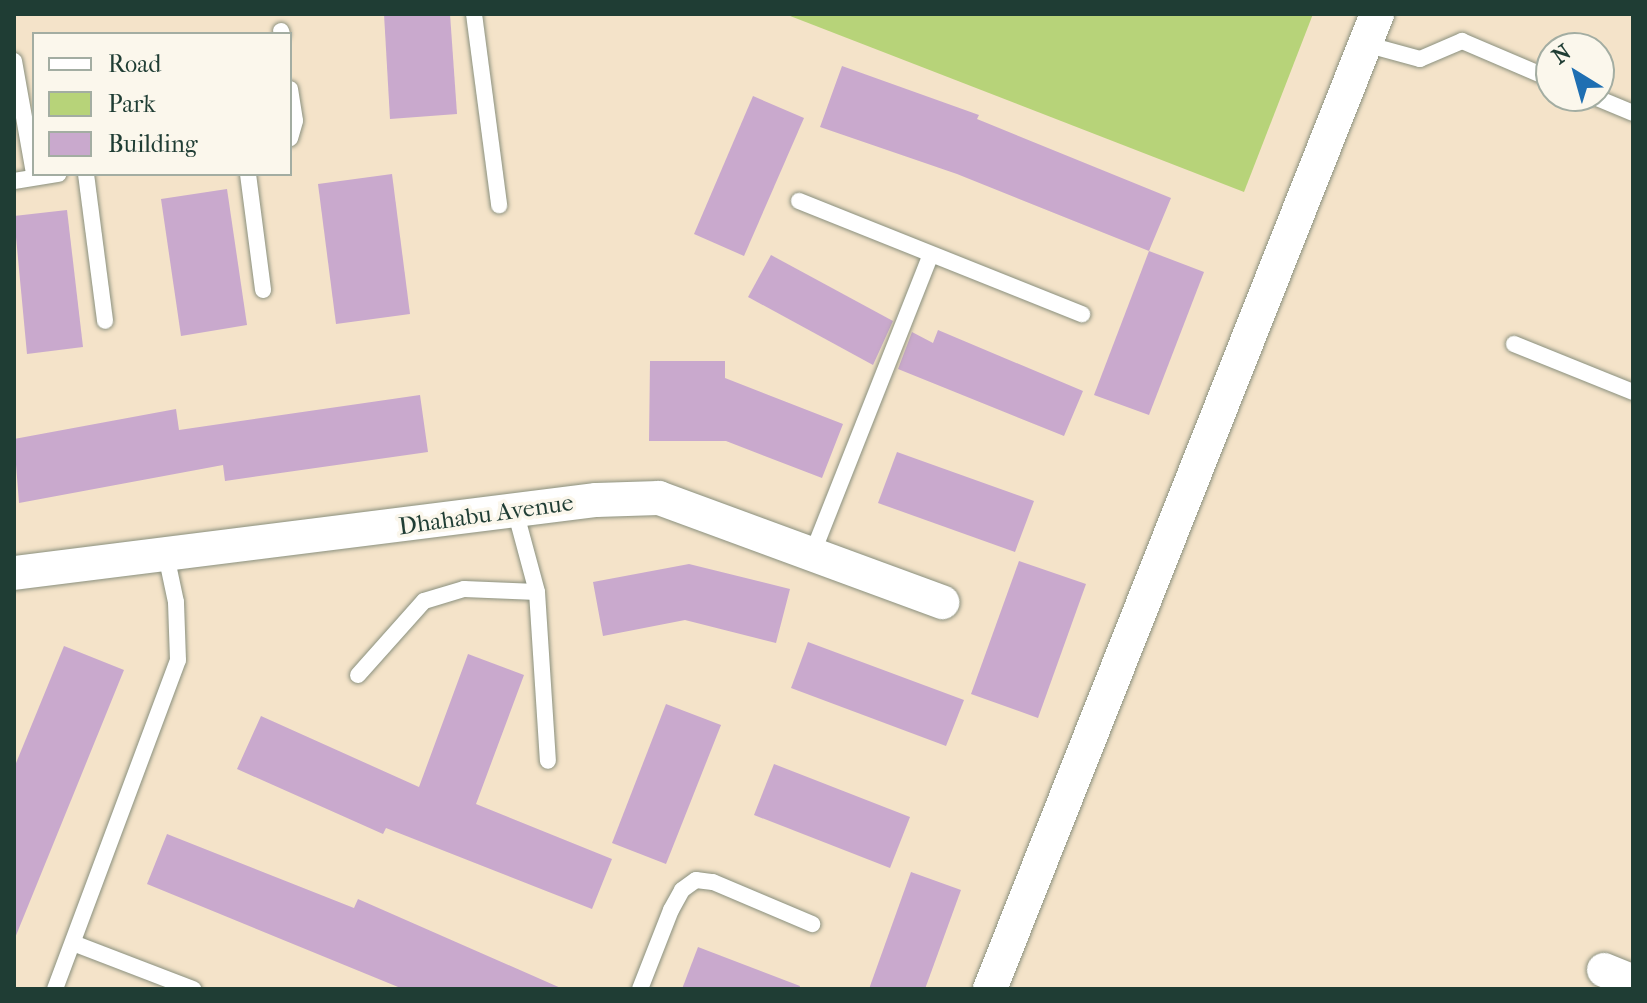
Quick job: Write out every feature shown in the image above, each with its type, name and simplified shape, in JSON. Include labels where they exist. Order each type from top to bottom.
[{"type":"street","points":[[990,989],[1371,29]]},
{"type":"street","name":"Dhahabu Avenue","points":[[14,573],[516,514],[596,500],[659,498],[813,552],[942,602]]},
{"type":"lane","points":[[474,14],[499,205]]},
{"type":"lane","points":[[1371,29],[1420,59],[1462,41],[1535,72]]},
{"type":"lane","points":[[14,61],[32,164]]},
{"type":"lane","points":[[292,102],[295,121],[292,131]]},
{"type":"lane","points":[[86,176],[105,321]]},
{"type":"lane","points":[[248,176],[263,290]]},
{"type":"lane","points":[[799,201],[930,257],[1082,314]]},
{"type":"lane","points":[[813,552],[930,257]]},
{"type":"lane","points":[[1514,344],[1633,392]]},
{"type":"lane","points":[[516,514],[537,592],[548,761]]},
{"type":"lane","points":[[55,989],[178,660],[176,602],[166,555]]},
{"type":"lane","points":[[358,675],[424,601],[464,589],[537,592]]},
{"type":"lane","points":[[640,989],[671,910],[682,890],[696,880],[713,882],[812,924]]},
{"type":"lane","points":[[73,943],[193,989]]},
{"type":"green space","points":[[785,14],[1313,14],[1244,192]]},
{"type":"building","points":[[384,14],[450,14],[457,114],[390,119]]},
{"type":"building","points":[[842,66],[979,115],[977,119],[1171,198],[1149,251],[957,174],[820,127]]},
{"type":"building","points":[[753,96],[804,118],[744,256],[694,234]]},
{"type":"building","points":[[392,174],[410,314],[336,324],[318,184]]},
{"type":"building","points":[[227,189],[247,325],[181,336],[161,199]]},
{"type":"building","points":[[67,210],[83,347],[27,354],[14,216]]},
{"type":"building","points":[[1149,251],[1204,272],[1149,415],[1094,395]]},
{"type":"building","points":[[771,255],[893,321],[873,365],[748,297]]},
{"type":"building","points":[[938,330],[1083,391],[1064,436],[898,369],[912,332],[933,343]]},
{"type":"building","points":[[650,361],[725,361],[725,378],[843,424],[822,478],[726,441],[649,441]]},
{"type":"building","points":[[420,395],[428,452],[225,481],[223,465],[19,503],[14,439],[176,409],[179,430]]},
{"type":"building","points":[[897,452],[1034,501],[1015,552],[878,503]]},
{"type":"building","points":[[1019,561],[1086,584],[1038,718],[971,694]]},
{"type":"building","points":[[689,564],[790,589],[776,643],[685,620],[603,636],[593,582]]},
{"type":"building","points":[[808,642],[964,700],[946,746],[791,688]]},
{"type":"building","points":[[64,646],[124,670],[15,938],[14,768]]},
{"type":"building","points":[[468,654],[524,675],[476,804],[612,859],[592,909],[386,828],[383,834],[237,769],[261,716],[419,787]]},
{"type":"building","points":[[666,704],[721,725],[666,864],[612,843]]},
{"type":"building","points":[[774,764],[910,817],[890,868],[754,815]]},
{"type":"building","points":[[167,834],[354,908],[358,899],[563,989],[403,989],[147,884]]},
{"type":"building","points":[[911,872],[961,890],[925,989],[869,989]]},
{"type":"building","points":[[698,947],[800,986],[799,989],[682,989]]}]
